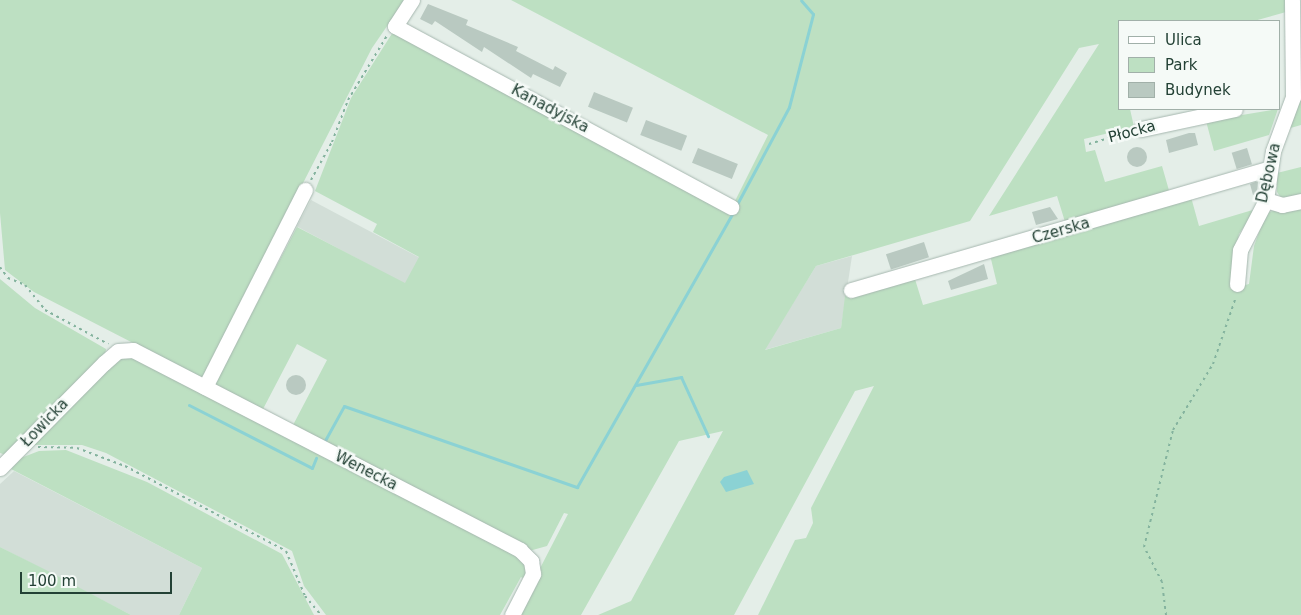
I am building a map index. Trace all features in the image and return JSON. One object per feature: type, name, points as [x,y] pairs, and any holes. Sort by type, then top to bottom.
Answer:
[{"type":"street","points":[[396,26],[412,0]]},
{"type":"street","name":"Dębowa","points":[[1237,284],[1248,229],[1266,200],[1270,168],[1287,99],[1292,0]]},
{"type":"street","name":"Kanadyjska","points":[[396,26],[731,207]]},
{"type":"street","name":"Płocka","points":[[1141,129],[1230,110]]},
{"type":"street","name":"Czerska","points":[[851,290],[1270,168]]},
{"type":"street","points":[[205,387],[305,190]]},
{"type":"street","points":[[1266,200],[1282,205],[1301,201]]},
{"type":"street","name":"Wenecka","points":[[118,351],[133,350],[527,556],[533,574],[512,615]]},
{"type":"street","name":"Łowicka","points":[[0,468],[89,377],[118,351]]},
{"type":"path","points":[[305,190],[376,47],[396,26]]},
{"type":"path","name":"Płocka","points":[[1089,144],[1141,129]]},
{"type":"path","points":[[0,267],[8,278],[25,285],[45,310],[118,351]]},
{"type":"path","points":[[1166,615],[1162,582],[1144,547],[1174,430],[1213,364],[1235,307],[1237,284]]},
{"type":"path","points":[[18,450],[77,448],[124,466],[286,551],[305,596],[321,615]]},
{"type":"shaded area","points":[[311,200],[420,258],[406,284],[297,226]]},
{"type":"shaded area","points":[[852,256],[841,328],[764,350],[816,266]]},
{"type":"shaded area","points":[[14,471],[202,568],[179,615],[131,615],[0,547],[0,484]]},
{"type":"green space","points":[[0,0],[405,0],[372,48],[203,379],[34,292],[5,270],[0,213]]},
{"type":"green space","points":[[511,0],[1286,0],[1286,12],[1258,20],[1118,20],[1118,110],[1130,110],[1134,127],[1084,139],[1086,152],[1095,150],[1105,182],[1162,166],[1170,194],[1066,225],[1057,196],[989,216],[1099,44],[1079,48],[970,221],[816,266],[765,350],[841,328],[845,296],[914,276],[923,305],[997,284],[990,255],[1191,197],[1199,226],[1256,209],[1239,234],[1230,289],[1249,284],[1254,246],[1266,213],[1301,203],[1301,615],[758,615],[795,540],[806,538],[813,523],[811,508],[874,386],[855,391],[734,615],[598,615],[631,601],[723,431],[679,441],[581,615],[516,615],[568,514],[564,513],[547,546],[529,551],[292,427],[327,360],[297,344],[262,411],[214,385],[297,227],[405,283],[419,257],[373,232],[377,224],[315,191],[351,98],[393,32],[730,211],[768,135]]},
{"type":"green space","points":[[1301,91],[1301,125],[1287,129],[1298,92]]},
{"type":"green space","points":[[1278,110],[1269,135],[1214,151],[1206,121]]},
{"type":"green space","points":[[1301,167],[1301,196],[1283,201],[1277,192],[1277,173]]},
{"type":"green space","points":[[0,279],[35,308],[106,349],[105,356],[6,455],[0,453]]},
{"type":"green space","points":[[125,353],[522,555],[528,581],[521,577],[500,615],[326,615],[304,586],[292,551],[106,453],[82,445],[29,445]]},
{"type":"green space","points":[[66,450],[147,482],[282,554],[314,615],[179,615],[202,568],[11,469],[13,461],[39,451]]},
{"type":"green space","points":[[0,547],[46,570],[131,615],[0,615]]},
{"type":"water","points":[[747,470],[754,484],[726,492],[720,482],[724,477]]},
{"type":"building","points":[[428,4],[468,20],[466,25],[518,47],[516,51],[553,70],[555,66],[567,73],[560,87],[533,74],[531,78],[484,47],[482,52],[435,21],[432,25],[420,19]]},
{"type":"building","points":[[594,92],[633,108],[627,123],[588,107]]},
{"type":"building","points":[[646,120],[687,136],[681,151],[640,135]]},
{"type":"building","points":[[1195,133],[1198,145],[1169,153],[1166,140]]},
{"type":"building","points":[[1137,147],[1144,150],[1147,157],[1144,164],[1137,167],[1130,164],[1127,157],[1130,150]]},
{"type":"building","points":[[698,148],[738,164],[732,179],[692,163]]},
{"type":"building","points":[[1247,148],[1252,164],[1237,169],[1232,153]]},
{"type":"building","points":[[1258,181],[1257,194],[1253,195],[1250,184]]},
{"type":"building","points":[[1050,207],[1058,219],[1036,225],[1032,212]]},
{"type":"building","points":[[924,242],[929,257],[891,270],[886,254]]},
{"type":"building","points":[[984,264],[988,279],[951,290],[948,281]]},
{"type":"building","points":[[296,375],[303,378],[306,385],[303,392],[296,395],[289,392],[286,385],[289,378]]},
{"type":"waterway","points":[[736,206],[789,107],[813,14],[801,0]]},
{"type":"waterway","points":[[323,444],[344,406],[577,487],[733,212]]},
{"type":"waterway","points":[[636,385],[681,377],[708,436]]},
{"type":"waterway","points":[[189,405],[312,468],[316,458]]}]
